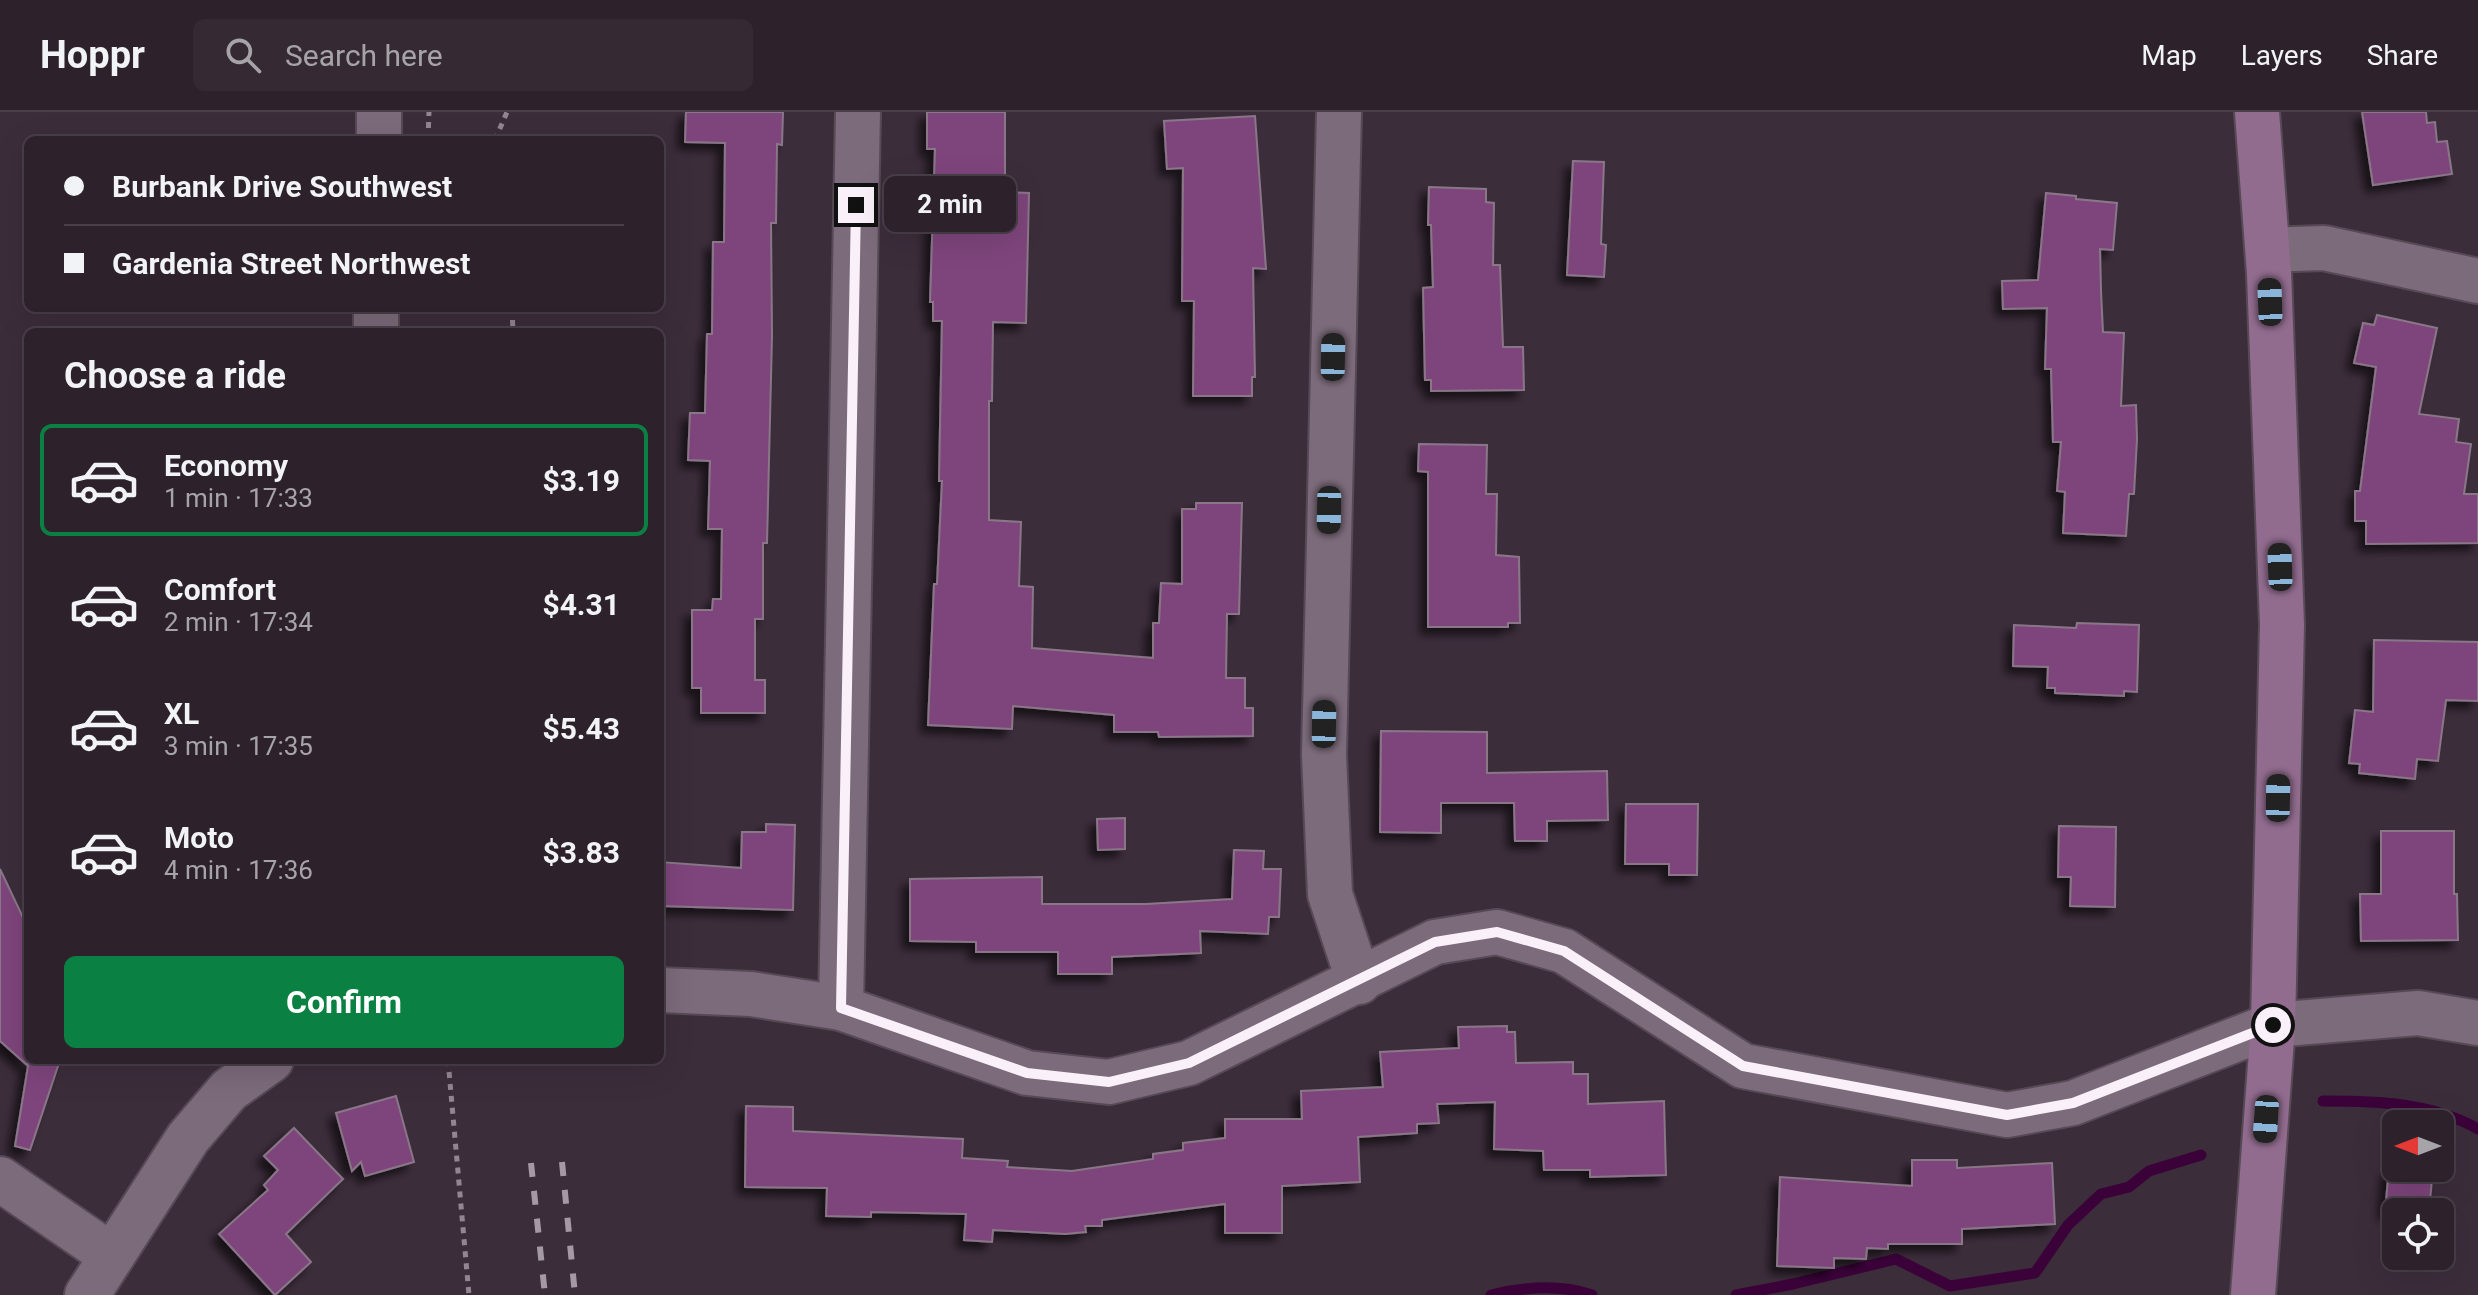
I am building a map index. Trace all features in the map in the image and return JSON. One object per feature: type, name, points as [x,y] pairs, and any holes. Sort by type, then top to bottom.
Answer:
[{"type":"main road","points":[[2253,1295],[2273,1025],[2282,625],[2268,250],[2257,112]]},
{"type":"street","points":[[379,112],[379,136]]},
{"type":"street","points":[[841,1008],[858,112]]},
{"type":"street","points":[[1339,112],[1324,755],[1330,894],[1359,982]]},
{"type":"street","points":[[2268,250],[2324,248],[2478,281]]},
{"type":"street","points":[[664,990],[751,994],[841,1008],[1027,1073],[1109,1082],[1189,1063],[1435,942],[1497,932],[1564,951],[1743,1066],[2007,1115],[2073,1103],[2273,1025],[2418,1013],[2478,1023]]},
{"type":"street","points":[[87,1295],[188,1138],[229,1090],[265,1064]]},
{"type":"street","points":[[0,1179],[112,1256]]},
{"type":"path","points":[[428,136],[429,112]]},
{"type":"path","points":[[497,136],[507,112]]},
{"type":"path","points":[[448,1064],[469,1295]]},
{"type":"building","points":[[686,112],[783,112],[782,145],[777,144],[776,223],[771,223],[772,336],[767,543],[763,543],[763,619],[755,619],[755,680],[765,680],[765,713],[701,713],[701,688],[692,688],[692,610],[712,610],[713,599],[721,599],[722,529],[708,529],[710,461],[688,460],[690,413],[705,413],[707,334],[712,334],[713,242],[724,242],[725,143],[685,142]]},
{"type":"building","points":[[927,112],[1005,112],[1005,192],[1029,193],[1026,323],[993,322],[992,401],[989,401],[989,520],[1021,522],[1019,586],[1033,587],[1032,648],[1153,658],[1153,623],[1159,623],[1161,583],[1182,584],[1182,509],[1196,509],[1196,503],[1242,503],[1239,614],[1227,614],[1226,678],[1245,678],[1245,708],[1253,708],[1253,736],[1159,737],[1158,732],[1114,732],[1114,715],[1013,706],[1012,729],[928,725],[942,481],[939,481],[942,321],[933,321],[933,302],[930,302],[935,149],[927,149]]},
{"type":"building","points":[[2362,112],[2426,112],[2427,123],[2435,122],[2437,142],[2447,141],[2452,174],[2373,185]]},
{"type":"building","points":[[1255,116],[1266,269],[1253,268],[1255,377],[1252,377],[1252,396],[1193,396],[1194,301],[1182,301],[1183,168],[1167,169],[1164,121]]},
{"type":"building","points":[[1573,161],[1604,162],[1601,244],[1606,245],[1604,277],[1567,275]]},
{"type":"building","points":[[1429,187],[1486,189],[1486,202],[1494,203],[1493,265],[1500,265],[1503,347],[1523,347],[1524,390],[1431,391],[1431,380],[1425,380],[1423,288],[1433,287],[1431,225],[1428,225]]},
{"type":"building","points":[[2046,193],[2117,203],[2113,250],[2100,249],[2101,291],[2103,332],[2124,333],[2121,406],[2136,405],[2134,494],[2129,494],[2126,536],[2063,533],[2065,492],[2057,491],[2061,442],[2053,442],[2051,369],[2045,369],[2047,308],[2003,309],[2002,281],[2038,280]]},
{"type":"building","points":[[2377,315],[2437,328],[2419,414],[2459,419],[2456,442],[2471,444],[2464,494],[2478,494],[2478,543],[2366,544],[2366,521],[2355,521],[2355,491],[2360,491],[2376,367],[2354,363],[2363,323],[2374,325]]},
{"type":"building","points":[[1419,444],[1487,445],[1486,494],[1497,494],[1496,555],[1519,557],[1520,623],[1508,623],[1508,627],[1428,627],[1428,472],[1418,471]]},
{"type":"building","points":[[2077,623],[2139,625],[2137,692],[2124,691],[2124,696],[2055,693],[2055,688],[2047,688],[2048,667],[2013,666],[2014,625],[2076,628]]},
{"type":"building","points":[[2374,640],[2478,642],[2478,701],[2446,700],[2438,761],[2417,759],[2415,779],[2359,773],[2360,764],[2349,763],[2355,710],[2373,712]]},
{"type":"building","points":[[1381,731],[1487,732],[1487,773],[1607,771],[1608,820],[1547,821],[1547,841],[1515,841],[1514,803],[1441,803],[1441,833],[1380,832]]},
{"type":"building","points":[[1626,804],[1698,804],[1697,875],[1669,875],[1669,864],[1625,864]]},
{"type":"building","points":[[1125,818],[1125,849],[1098,850],[1097,819]]},
{"type":"building","points":[[766,824],[795,825],[793,910],[664,906],[664,862],[741,868],[742,832],[766,832]]},
{"type":"building","points":[[2059,826],[2116,827],[2115,907],[2070,906],[2071,877],[2058,877]]},
{"type":"building","points":[[2381,831],[2454,831],[2458,940],[2361,941],[2360,894],[2381,894]]},
{"type":"building","points":[[1234,850],[1264,851],[1263,869],[1281,869],[1279,917],[1269,917],[1268,934],[1200,931],[1201,953],[1112,957],[1112,974],[1058,974],[1058,952],[976,952],[976,942],[910,941],[910,879],[1042,877],[1042,904],[1146,904],[1232,899]]},
{"type":"building","points":[[0,869],[24,920],[24,1062],[0,1041]]},
{"type":"building","points":[[1507,1026],[1507,1032],[1515,1032],[1516,1063],[1573,1062],[1573,1074],[1588,1074],[1588,1104],[1664,1101],[1666,1175],[1590,1177],[1590,1170],[1544,1170],[1543,1151],[1494,1149],[1495,1102],[1437,1104],[1439,1123],[1417,1124],[1417,1133],[1358,1137],[1360,1182],[1282,1186],[1282,1233],[1225,1233],[1225,1204],[1102,1220],[1102,1226],[1085,1226],[1086,1232],[1065,1234],[993,1230],[992,1242],[964,1240],[966,1214],[871,1212],[871,1217],[826,1216],[827,1188],[745,1187],[746,1106],[793,1107],[793,1131],[963,1139],[962,1158],[1008,1161],[1007,1167],[1072,1171],[1153,1159],[1153,1154],[1183,1150],[1183,1143],[1225,1138],[1225,1119],[1302,1119],[1301,1091],[1383,1087],[1380,1052],[1459,1048],[1458,1027]]},
{"type":"building","points":[[26,1064],[59,1064],[30,1150],[15,1146],[28,1066]]},
{"type":"building","points":[[396,1096],[414,1162],[365,1176],[361,1162],[352,1171],[336,1113]]},
{"type":"building","points":[[294,1128],[343,1179],[286,1234],[311,1262],[275,1295],[219,1234],[268,1190],[264,1185],[278,1170],[264,1156]]},
{"type":"building","points":[[1912,1160],[1957,1160],[1957,1168],[2052,1163],[2055,1224],[1962,1229],[1962,1244],[1888,1244],[1888,1249],[1867,1248],[1866,1259],[1834,1258],[1834,1268],[1777,1266],[1780,1177],[1912,1186]]},
{"type":"building","points":[[2388,1182],[2432,1182],[2430,1198],[2386,1198]]},
{"type":"waterway","points":[[2323,1101],[2422,1108],[2478,1129]]},
{"type":"waterway","points":[[1736,1295],[1896,1259],[1950,1286],[2035,1273],[2068,1225],[2101,1194],[2129,1187],[2149,1171],[2201,1155]]},
{"type":"waterway","points":[[1491,1295],[1542,1288],[1567,1289],[1592,1295]]},
{"type":"railway","points":[[562,1162],[575,1295]]},
{"type":"railway","points":[[531,1163],[545,1295]]},
{"type":"route","points":[[856,205],[841,1008],[1027,1073],[1109,1082],[1189,1063],[1435,942],[1497,932],[1564,951],[1743,1066],[2007,1115],[2073,1103],[2273,1025]]}]
